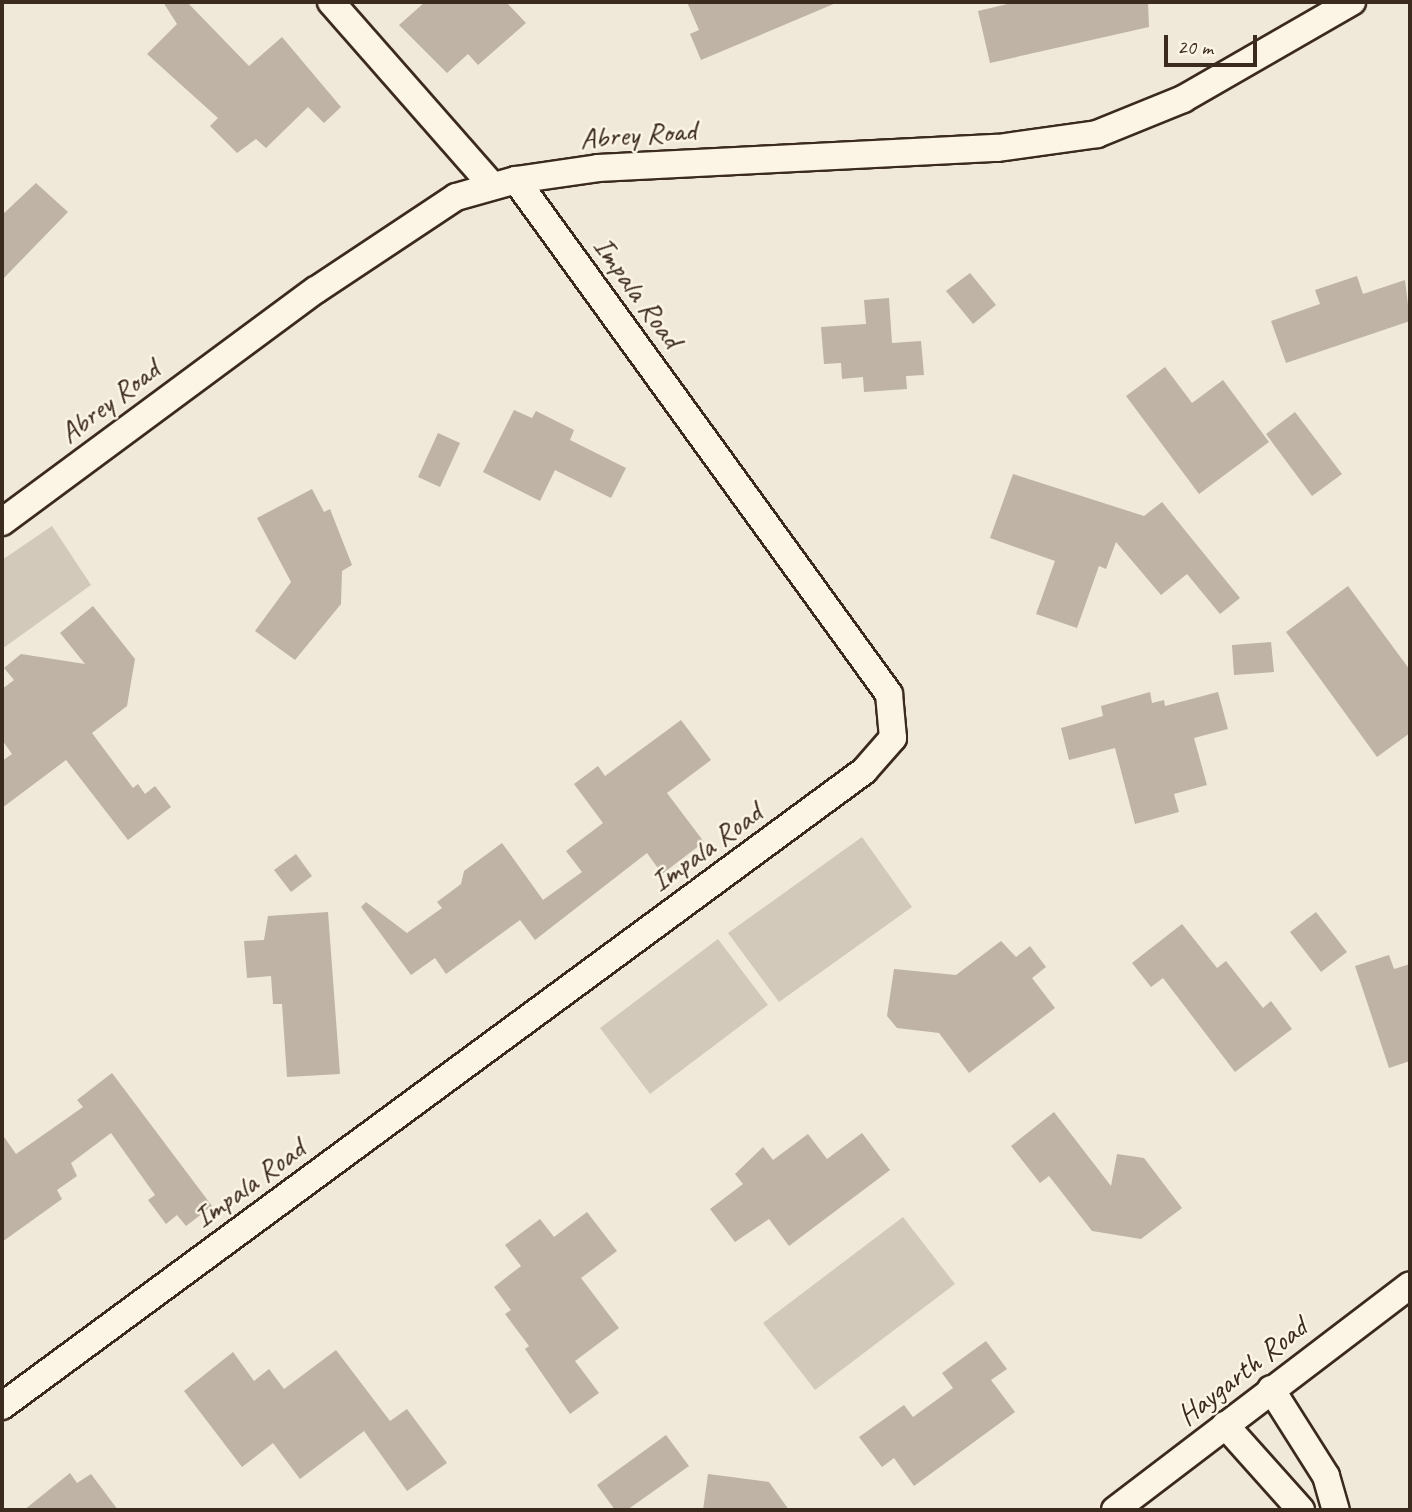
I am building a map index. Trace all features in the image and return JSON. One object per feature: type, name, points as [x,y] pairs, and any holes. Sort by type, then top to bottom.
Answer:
[{"type":"street","name":"Impala Road","points":[[2,1406],[864,771],[893,738],[889,694],[504,182],[331,2]]},
{"type":"street","name":"Abrey Road","points":[[2,522],[433,208],[504,182],[598,168],[998,148],[1097,134],[1183,99],[1352,2]]},
{"type":"street","name":"Haygarth Road","points":[[1115,1510],[1410,1285]]},
{"type":"street","points":[[1271,1389],[1326,1476],[1336,1510]]},
{"type":"street","points":[[1225,1425],[1301,1510]]},
{"type":"shaded area","points":[[52,526],[91,585],[2,649],[2,560]]},
{"type":"shaded area","points":[[862,837],[912,907],[779,1002],[728,933]]},
{"type":"shaded area","points":[[718,939],[768,1005],[650,1094],[600,1028]]},
{"type":"shaded area","points":[[903,1217],[955,1284],[815,1390],[763,1323]]},
{"type":"building","points":[[163,2],[187,2],[249,66],[282,37],[341,107],[324,123],[308,107],[266,148],[256,139],[237,153],[210,126],[218,118],[147,54],[177,24]]},
{"type":"building","points":[[425,2],[506,2],[526,23],[478,65],[468,54],[447,73],[399,25]]},
{"type":"building","points":[[687,2],[836,3],[701,60],[690,34],[699,30]]},
{"type":"building","points":[[1016,2],[1148,2],[1149,27],[990,63],[978,11]]},
{"type":"building","points":[[36,183],[68,212],[2,280],[2,215]]},
{"type":"building","points":[[970,273],[996,305],[973,324],[946,291]]},
{"type":"building","points":[[1357,276],[1363,294],[1405,280],[1410,321],[1286,363],[1271,321],[1320,304],[1315,290]]},
{"type":"building","points":[[889,298],[892,343],[921,341],[924,375],[906,376],[907,389],[864,392],[863,377],[842,379],[841,363],[824,364],[821,327],[866,324],[864,300]]},
{"type":"building","points":[[1165,367],[1192,403],[1223,380],[1269,442],[1199,494],[1126,396]]},
{"type":"building","points":[[514,410],[532,418],[536,411],[574,430],[570,440],[626,468],[611,498],[555,470],[540,501],[483,472]]},
{"type":"building","points":[[1295,412],[1342,474],[1312,496],[1266,434]]},
{"type":"building","points":[[438,433],[460,443],[440,487],[418,477]]},
{"type":"building","points":[[1013,474],[1144,516],[1162,502],[1240,598],[1220,614],[1187,574],[1161,595],[1116,542],[1106,569],[1099,566],[1077,628],[1036,614],[1055,561],[990,538]]},
{"type":"building","points":[[312,489],[324,512],[330,509],[352,565],[342,571],[341,604],[295,660],[255,631],[291,582],[257,518]]},
{"type":"building","points":[[1348,586],[1410,670],[1410,733],[1377,757],[1286,632]]},
{"type":"building","points":[[93,606],[135,659],[127,706],[92,733],[133,788],[138,784],[145,794],[155,786],[171,807],[128,840],[66,760],[2,808],[2,761],[12,754],[2,740],[2,689],[14,680],[4,668],[21,654],[85,664],[60,633]]},
{"type":"building","points":[[1271,642],[1274,672],[1234,675],[1232,645]]},
{"type":"building","points":[[1150,692],[1152,703],[1164,700],[1165,706],[1218,692],[1228,729],[1194,738],[1207,785],[1174,794],[1179,812],[1135,824],[1115,748],[1069,760],[1061,728],[1103,716],[1101,706]]},
{"type":"building","points":[[681,720],[711,760],[667,793],[704,842],[662,874],[647,853],[535,940],[520,920],[446,974],[435,958],[411,975],[361,907],[366,902],[407,933],[442,908],[437,902],[461,884],[464,871],[502,843],[543,900],[582,872],[566,851],[603,823],[574,784],[598,766],[605,776]]},
{"type":"building","points":[[296,854],[312,876],[291,892],[274,870]]},
{"type":"building","points":[[328,912],[340,1074],[287,1077],[282,1004],[273,1004],[271,976],[247,978],[244,941],[264,940],[268,916]]},
{"type":"building","points":[[1316,912],[1347,952],[1321,972],[1290,932]]},
{"type":"building","points":[[1182,924],[1217,968],[1226,961],[1263,1008],[1271,1001],[1292,1029],[1235,1072],[1163,978],[1151,987],[1132,963]]},
{"type":"building","points":[[1001,941],[1016,957],[1030,946],[1046,967],[1032,978],[1055,1008],[969,1073],[939,1033],[897,1028],[887,1016],[894,969],[956,975]]},
{"type":"building","points":[[1389,955],[1394,969],[1410,964],[1410,1061],[1389,1068],[1355,966]]},
{"type":"building","points":[[112,1073],[212,1206],[186,1226],[177,1215],[166,1224],[148,1200],[155,1195],[111,1133],[71,1163],[77,1176],[57,1190],[62,1199],[2,1242],[2,1134],[16,1154],[83,1107],[77,1100]]},
{"type":"building","points":[[1054,1112],[1111,1186],[1117,1154],[1144,1158],[1182,1208],[1141,1239],[1092,1231],[1049,1176],[1040,1183],[1011,1146]]},
{"type":"building","points":[[862,1133],[890,1170],[789,1246],[769,1219],[735,1242],[710,1209],[743,1184],[735,1174],[763,1147],[773,1160],[808,1134],[827,1159]]},
{"type":"building","points":[[587,1212],[617,1251],[581,1278],[619,1328],[575,1361],[599,1393],[570,1414],[525,1349],[529,1346],[505,1314],[511,1310],[494,1287],[521,1266],[505,1245],[540,1219],[554,1237]]},
{"type":"building","points":[[986,1341],[1007,1369],[991,1380],[1015,1412],[914,1486],[894,1458],[882,1467],[859,1437],[904,1405],[913,1417],[953,1388],[942,1373]]},
{"type":"building","points":[[336,1350],[390,1421],[407,1409],[447,1463],[407,1491],[364,1431],[300,1479],[273,1443],[242,1467],[184,1391],[233,1352],[254,1381],[269,1369],[284,1389]]},
{"type":"building","points":[[666,1435],[689,1466],[627,1510],[615,1510],[597,1485]]},
{"type":"building","points":[[70,1473],[77,1483],[91,1474],[118,1510],[24,1510]]},
{"type":"building","points":[[708,1474],[769,1482],[789,1510],[703,1510]]}]
